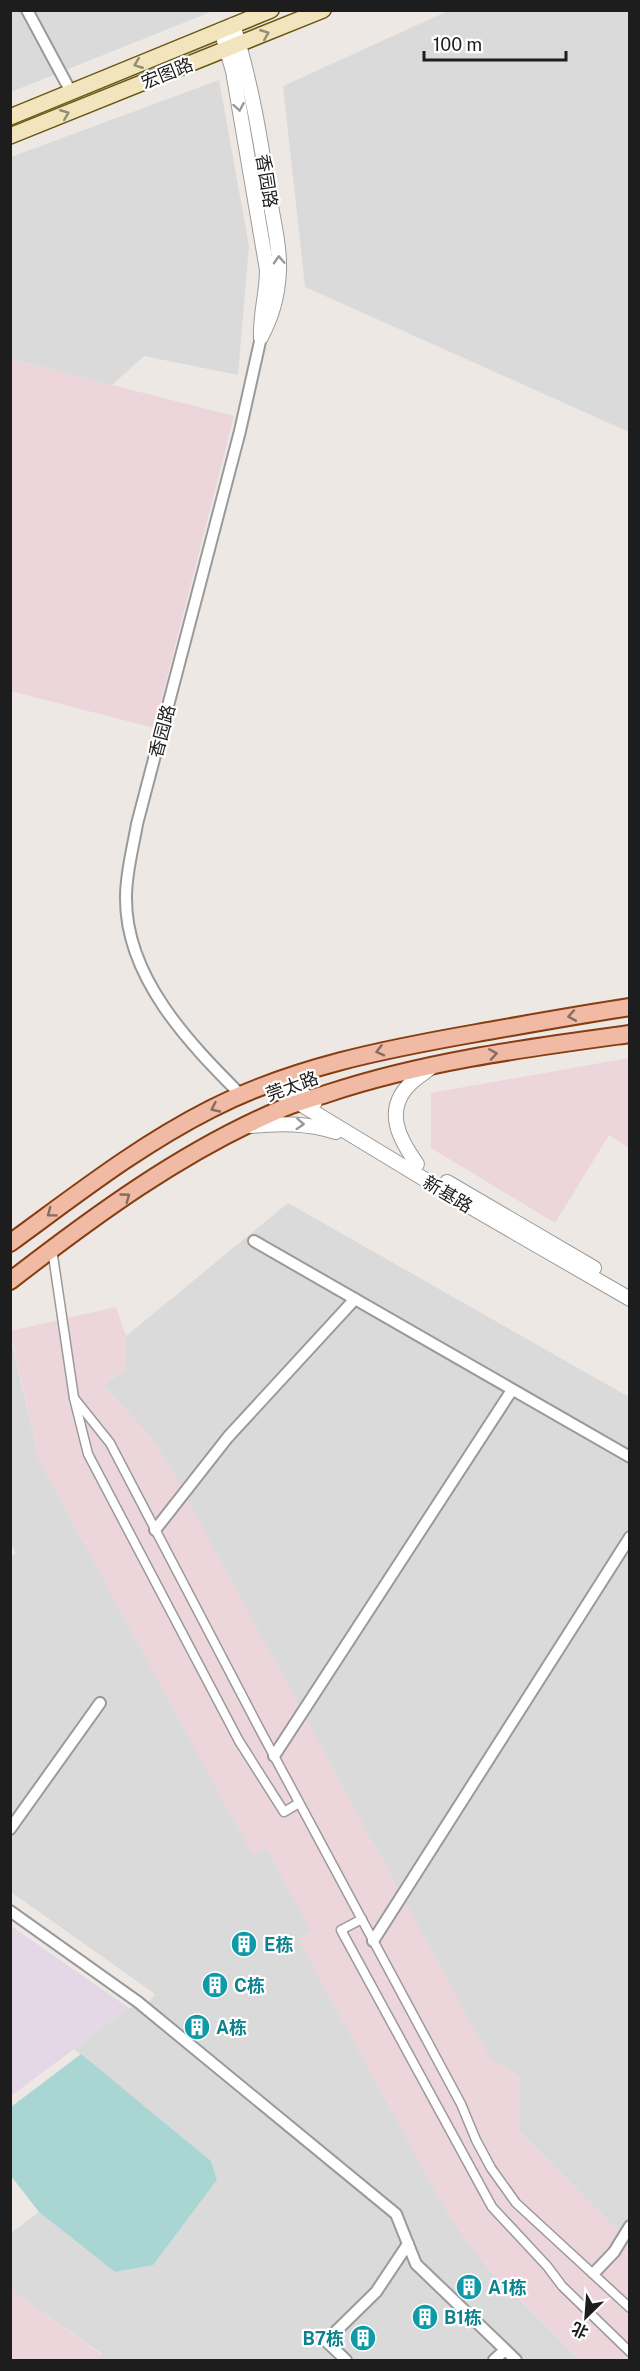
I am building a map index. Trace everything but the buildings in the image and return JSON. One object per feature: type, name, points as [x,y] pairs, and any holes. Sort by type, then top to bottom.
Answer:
[{"type":"main road","name":"宏图路","points":[[10,117],[271,10]]},
{"type":"main road","name":"宏图路","points":[[10,136],[323,10]]},
{"type":"main road","name":"莞太路","points":[[12,1237],[140,1149],[213,1108],[275,1083],[337,1062],[386,1049],[630,1007]]},
{"type":"main road","name":"莞太路","points":[[10,1281],[152,1178],[197,1151],[279,1109],[389,1074],[435,1064],[630,1034]]},
{"type":"street","points":[[27,10],[71,92]]},
{"type":"street","name":"香园路","points":[[227,27],[233,46],[236,90],[267,270],[267,286],[260,319],[261,336],[240,431],[137,824],[127,875],[126,899],[131,936],[139,962],[155,993],[214,1068],[242,1096]]},
{"type":"street","points":[[417,1164],[400,1136],[395,1111],[399,1097],[409,1084],[435,1064]]},
{"type":"street","name":"新基路","points":[[275,1083],[630,1289]]},
{"type":"street","name":"新基路","points":[[304,1101],[355,1137],[630,1299]]},
{"type":"street","points":[[244,1127],[272,1124],[314,1125],[355,1137]]},
{"type":"street","points":[[254,1241],[630,1456]]},
{"type":"street","points":[[52,1249],[74,1398],[88,1454],[239,1741],[284,1812],[299,1803]]},
{"type":"street","points":[[155,1530],[228,1437],[355,1299]]},
{"type":"street","points":[[274,1756],[512,1390]]},
{"type":"street","points":[[74,1398],[110,1443],[274,1756],[461,2104],[491,2168],[516,2203],[630,2308]]},
{"type":"street","points":[[373,1941],[630,1537]]},
{"type":"street","points":[[10,1829],[100,1702]]},
{"type":"street","points":[[10,1911],[138,2002],[396,2214],[416,2264],[516,2361]]},
{"type":"street","points":[[362,1919],[341,1930],[492,2207],[547,2266],[562,2286],[630,2352]]},
{"type":"street","points":[[594,2273],[614,2252],[630,2226]]},
{"type":"street","points":[[346,2361],[326,2341],[376,2292],[408,2244]]},
{"type":"street","points":[[494,2361],[505,2350]]},
{"type":"shaded area","points":[[450,10],[629,11],[629,432],[305,287],[283,86]]},
{"type":"shaded area","points":[[11,11],[213,11],[11,92]]},
{"type":"shaded area","points":[[219,80],[249,246],[238,375],[144,356],[112,385],[11,359],[11,157]]},
{"type":"shaded area","points":[[10,359],[234,416],[154,728],[11,691]]},
{"type":"shaded area","points":[[629,1058],[629,1148],[609,1135],[555,1223],[431,1148],[431,1093]]},
{"type":"shaded area","points":[[288,1203],[629,1397],[629,2242],[520,2132],[520,2077],[489,2057],[157,1444],[103,1385],[125,1371],[126,1336]]},
{"type":"shaded area","points":[[116,1307],[126,1336],[125,1371],[103,1385],[157,1444],[489,2057],[520,2077],[520,2132],[629,2242],[629,2360],[580,2360],[487,2267],[463,2236],[442,2203],[299,1940],[312,1932],[267,1848],[253,1855],[40,1462],[10,1331]]},
{"type":"shaded area","points":[[10,1335],[40,1462],[253,1855],[267,1848],[312,1932],[299,1940],[442,2203],[463,2236],[487,2267],[580,2360],[94,2360],[102,2354],[14,2292],[11,2287],[11,2233],[39,2212],[115,2272],[152,2265],[217,2180],[211,2161],[74,2049],[129,2008],[147,2005],[155,1994],[11,1892],[10,1558],[16,1553],[10,1542]]},
{"type":"shaded area","points":[[11,1926],[129,2008],[10,2096]]},
{"type":"shaded area","points":[[11,2287],[14,2292],[102,2355],[94,2360],[11,2360]]},
{"type":"water","points":[[81,2054],[211,2161],[217,2180],[153,2265],[115,2272],[39,2212],[11,2176],[11,2107]]},
{"type":"place","name":"E栋","points":[[244,1944]]},
{"type":"place","name":"C栋","points":[[215,1985]]},
{"type":"place","name":"A栋","points":[[197,2027]]},
{"type":"place","name":"A1栋","points":[[469,2287]]},
{"type":"place","name":"B1栋","points":[[425,2317]]},
{"type":"place","name":"B7栋","points":[[363,2338]]}]
